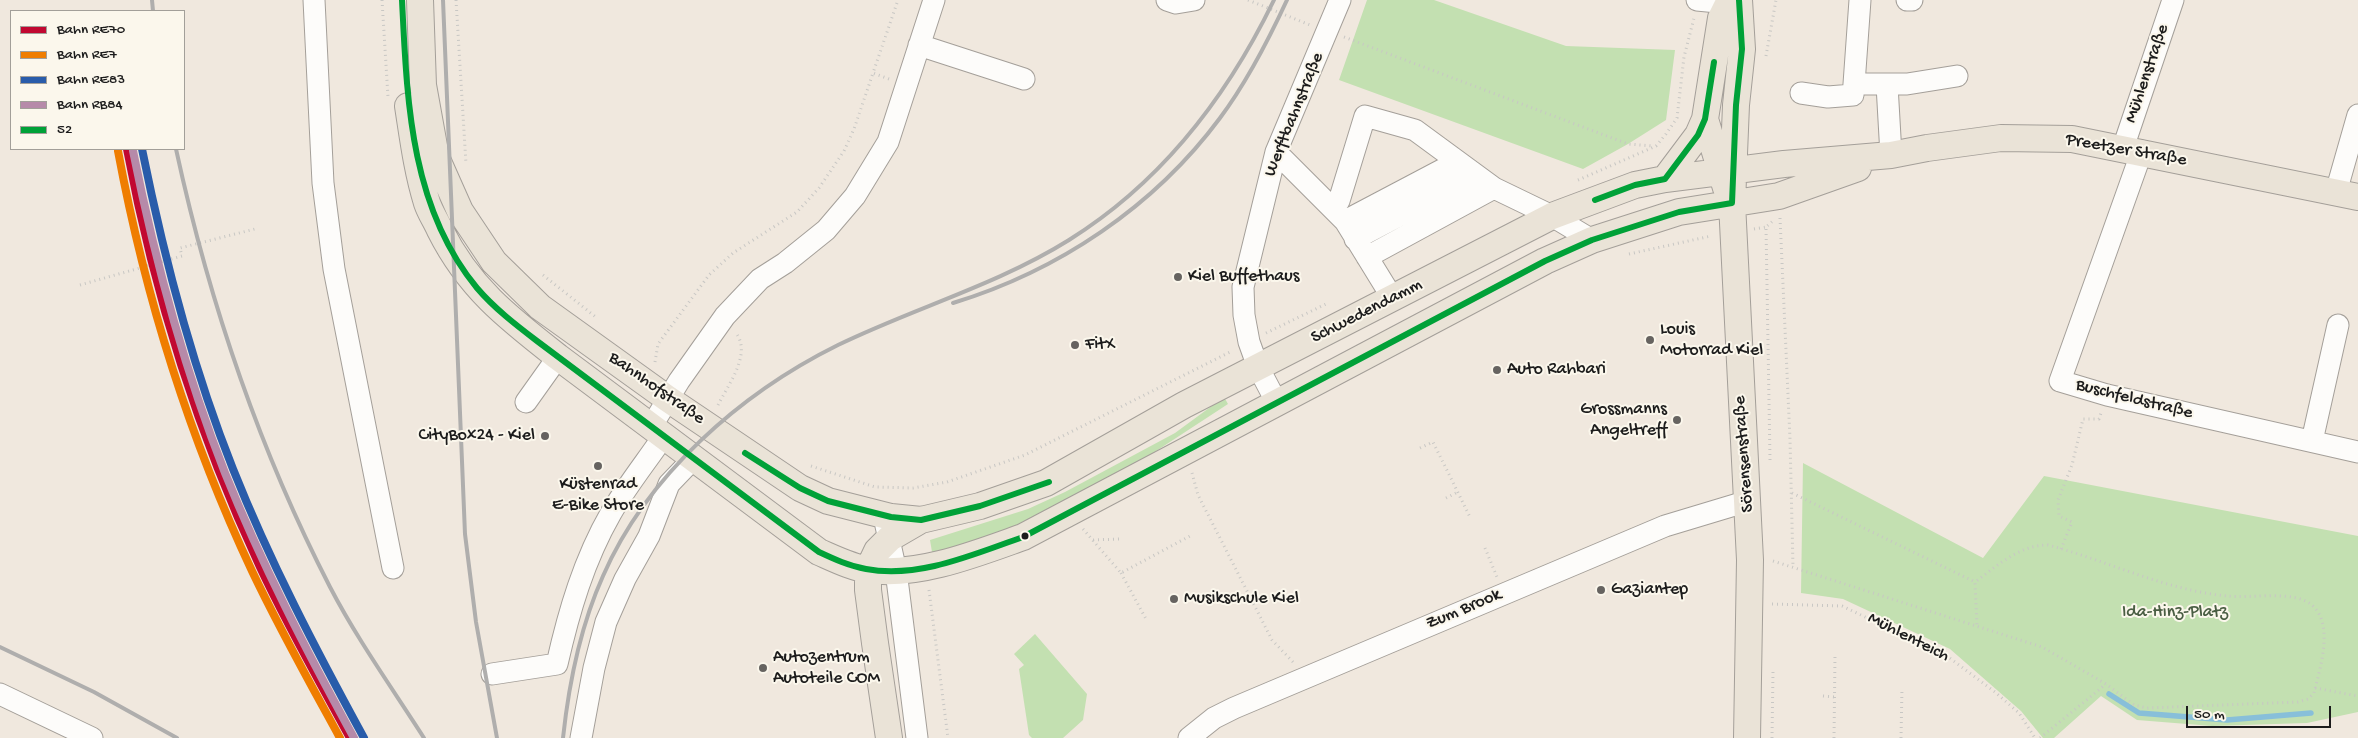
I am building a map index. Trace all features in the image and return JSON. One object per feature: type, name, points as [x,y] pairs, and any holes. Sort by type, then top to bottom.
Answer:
[{"type":"main road","name":"Bahnhofstraße","points":[[402,0],[406,93],[417,164],[428,204],[452,254],[477,288],[516,324],[558,357],[820,552],[868,570]]},
{"type":"main road","name":"Bahnhofstraße","points":[[420,0],[423,85],[428,121],[442,174],[468,226],[494,262],[540,306],[648,366],[674,390],[800,488],[828,501],[877,515]]},
{"type":"main road","points":[[1665,179],[1698,135],[1705,119],[1721,18],[1732,1]]},
{"type":"main road","name":"Sörensenstraße","points":[[1732,1],[1742,49],[1727,171],[1734,232],[1748,501],[1766,560],[1766,601],[1747,738]]},
{"type":"main road","points":[[1705,119],[1727,171]]},
{"type":"main road","name":"Preetzer Straße","points":[[1727,171],[1891,155],[2001,138],[2072,139],[2132,149],[2347,195]]},
{"type":"main road","name":"Preetzer Straße","points":[[1732,203],[1779,196],[1891,155]]},
{"type":"main road","name":"Schwedendamm","points":[[877,515],[921,520],[980,506],[1046,483],[1184,405],[1552,216],[1635,185],[1727,171]]},
{"type":"main road","points":[[868,570],[896,571],[927,566],[970,555],[1023,537],[1545,261],[1592,240],[1679,212],[1732,203]]},
{"type":"main road","points":[[889,738],[872,617],[868,570],[878,551],[890,538],[921,520]]},
{"type":"street","points":[[314,0],[323,183],[334,269],[393,568]]},
{"type":"street","points":[[492,674],[557,664],[567,620],[582,574],[611,513],[657,432],[674,390],[725,316],[760,278],[785,263],[826,230],[854,196],[888,142],[934,0]]},
{"type":"street","points":[[1167,0],[1176,3],[1194,0]]},
{"type":"street","name":"Werftbahnstraße","points":[[1277,403],[1258,367],[1249,342],[1244,315],[1243,287],[1276,152],[1340,0]]},
{"type":"street","points":[[1698,0],[1732,1]]},
{"type":"street","points":[[1801,93],[1828,97],[1853,96],[1860,0]]},
{"type":"street","points":[[1907,0],[1912,0]]},
{"type":"street","name":"Mühlenstraße","points":[[2132,149],[2173,0]]},
{"type":"street","points":[[919,45],[1024,79]]},
{"type":"street","points":[[1854,84],[1907,84],[1957,76]]},
{"type":"street","points":[[1887,85],[1891,155]]},
{"type":"street","points":[[2347,195],[2358,115]]},
{"type":"street","points":[[1344,222],[1339,200],[1364,116],[1415,130],[1494,188],[1552,216],[1592,240]]},
{"type":"street","name":"Buschfeldstraße","points":[[2132,149],[2060,381],[2106,394],[2358,452]]},
{"type":"street","points":[[1276,152],[1344,222],[1393,299]]},
{"type":"street","points":[[1344,222],[1457,162]]},
{"type":"street","points":[[1344,222],[1476,175]]},
{"type":"street","points":[[1367,257],[1494,188]]},
{"type":"street","points":[[2312,441],[2338,325]]},
{"type":"street","points":[[526,402],[558,357]]},
{"type":"street","points":[[581,738],[594,668],[606,622],[625,579],[649,536],[669,484],[693,459]]},
{"type":"street","name":"Zum Brook","points":[[1189,738],[1227,711],[1307,676],[1665,526],[1748,501]]},
{"type":"street","points":[[877,515],[886,525],[896,571],[917,738]]},
{"type":"street","points":[[0,694],[92,738]]},
{"type":"path","points":[[456,0],[466,168]]},
{"type":"path","points":[[674,390],[648,366],[658,344],[709,275],[733,253],[797,212],[819,188],[844,151],[854,129],[898,0]]},
{"type":"path","points":[[1248,0],[1328,32],[1628,144],[1656,146]]},
{"type":"path","points":[[1571,184],[1656,146],[1666,134],[1677,118],[1684,57],[1698,0]]},
{"type":"path","points":[[873,73],[906,85]]},
{"type":"path","points":[[1622,255],[1700,237],[1766,227],[1780,215],[1792,494],[1792,567]]},
{"type":"path","points":[[1766,227],[1770,467]]},
{"type":"path","points":[[80,285],[182,256],[180,248],[255,229]]},
{"type":"path","points":[[540,273],[601,321]]},
{"type":"path","points":[[810,466],[834,476],[875,487],[914,488],[947,482],[1025,455],[1327,304]]},
{"type":"path","points":[[718,405],[741,358],[740,338],[725,316]]},
{"type":"path","points":[[2061,549],[2072,522],[2059,516],[2058,500],[2072,466],[2083,419],[2099,419],[2106,394]]},
{"type":"path","points":[[710,400],[724,410]]},
{"type":"path","points":[[1420,448],[1433,442],[1470,517]]},
{"type":"path","points":[[1190,467],[1198,495],[1272,640],[1307,676]]},
{"type":"path","points":[[914,488],[921,520]]},
{"type":"path","points":[[1446,498],[1458,492]]},
{"type":"path","points":[[1792,494],[1975,582]]},
{"type":"path","points":[[1082,529],[1121,573],[1146,618]]},
{"type":"path","points":[[1121,573],[1190,536]]},
{"type":"path","points":[[1092,540],[1119,539]]},
{"type":"path","points":[[1766,560],[2042,647],[2106,684],[2134,705],[2162,709],[2298,702],[2308,700],[2315,688],[2324,627],[2320,616],[2312,605],[2300,598],[2243,598],[2196,593],[2061,549],[2035,545],[2014,554],[1975,582]]},
{"type":"path","points":[[1485,548],[1504,593]]},
{"type":"path","points":[[927,566],[948,738]]},
{"type":"path","points":[[1975,582],[1977,626]]},
{"type":"path","name":"Mühlenteich","points":[[1766,601],[1842,606],[1946,656],[1995,692],[2018,713],[2035,738]]},
{"type":"path","points":[[1834,738],[1835,655]]},
{"type":"path","points":[[2040,738],[2106,684]]},
{"type":"path","points":[[1901,738],[1902,688]]},
{"type":"path","points":[[2315,688],[2358,696]]},
{"type":"path","points":[[1823,696],[1835,696]]},
{"type":"green space","points":[[1367,0],[1434,0],[1566,46],[1675,50],[1666,120],[1583,169],[1339,80]]},
{"type":"green space","points":[[1224,397],[1228,404],[1147,457],[1006,532],[982,542],[932,552],[930,540],[1028,509],[1065,492],[1175,433]]},
{"type":"green space","name":"Ida-Hinz-Platz","points":[[1803,463],[1983,558],[2044,476],[2358,536],[2358,712],[2307,723],[2212,726],[2137,720],[2101,696],[2054,738],[2043,738],[2021,711],[1950,649],[1843,599],[1801,593]]},
{"type":"green space","points":[[1035,634],[1087,694],[1083,720],[1063,738],[1032,738],[1029,735],[1019,669],[1024,665],[1014,654]]},
{"type":"waterway","points":[[2109,694],[2139,713],[2227,720],[2311,713]]},
{"type":"railway","points":[[152,0],[153,10]]},
{"type":"railway","points":[[443,0],[465,534],[476,622],[497,738]]},
{"type":"railway","points":[[563,738],[577,655],[595,595],[622,539],[645,504],[671,471],[733,413],[767,387],[802,365],[838,345],[984,283],[1042,256],[1103,217],[1134,192],[1189,135],[1235,70],[1256,36],[1274,0]]},
{"type":"railway","points":[[953,303],[992,290],[1066,254],[1101,232],[1165,180],[1194,150],[1230,104],[1256,61],[1287,0]]},
{"type":"railway","points":[[176,150],[189,206],[221,318],[259,428],[281,482],[304,535],[340,606],[424,738]]},
{"type":"railway","points":[[0,647],[94,692],[177,738]]},
{"type":"rail line","name":"RE70","points":[[127,150],[150,256],[180,362],[217,466],[270,589],[350,738]]},
{"type":"rail line","name":"RE83","points":[[142,150],[180,311],[218,430],[247,504],[278,572],[311,639],[364,738]]},
{"type":"rail line","name":"RE7","points":[[118,151],[141,259],[172,365],[208,469],[262,592],[340,738]]},
{"type":"rail line","name":"RB84","points":[[133,151],[161,274],[196,394],[210,434],[239,507],[270,575],[302,641],[354,738]]},
{"type":"transit line","name":"52","points":[[402,0],[410,114],[425,188],[438,223],[455,256],[477,288],[529,335],[819,552],[854,566],[886,571],[926,568],[966,557],[1023,537],[1545,261],[1592,240],[1679,212],[1732,203],[1736,105],[1742,49],[1739,0]]},
{"type":"transit line","name":"52","points":[[1595,200],[1635,185],[1665,179],[1698,135],[1705,119],[1714,62]]},
{"type":"transit line","name":"52","points":[[745,453],[800,488],[828,501],[891,517],[921,520],[980,506],[1049,482]]},
{"type":"place","name":"Kiel Buffethaus","points":[[1178,277]]},
{"type":"place","name":"Louis Motorrad Kiel","points":[[1650,340]]},
{"type":"place","name":"FitX","points":[[1075,345]]},
{"type":"place","name":"Auto Rahbari","points":[[1497,370]]},
{"type":"place","name":"Grossmanns Angeltreff","points":[[1677,420]]},
{"type":"place","name":"CityBox24 - Kiel","points":[[545,436]]},
{"type":"place","name":"Küstenrad E-Bike Store","points":[[598,466]]},
{"type":"place","name":"Gaziantep","points":[[1601,590]]},
{"type":"place","name":"Musikschule Kiel","points":[[1174,599]]},
{"type":"place","name":"Autozentrum Autoteile COM","points":[[763,668]]}]
